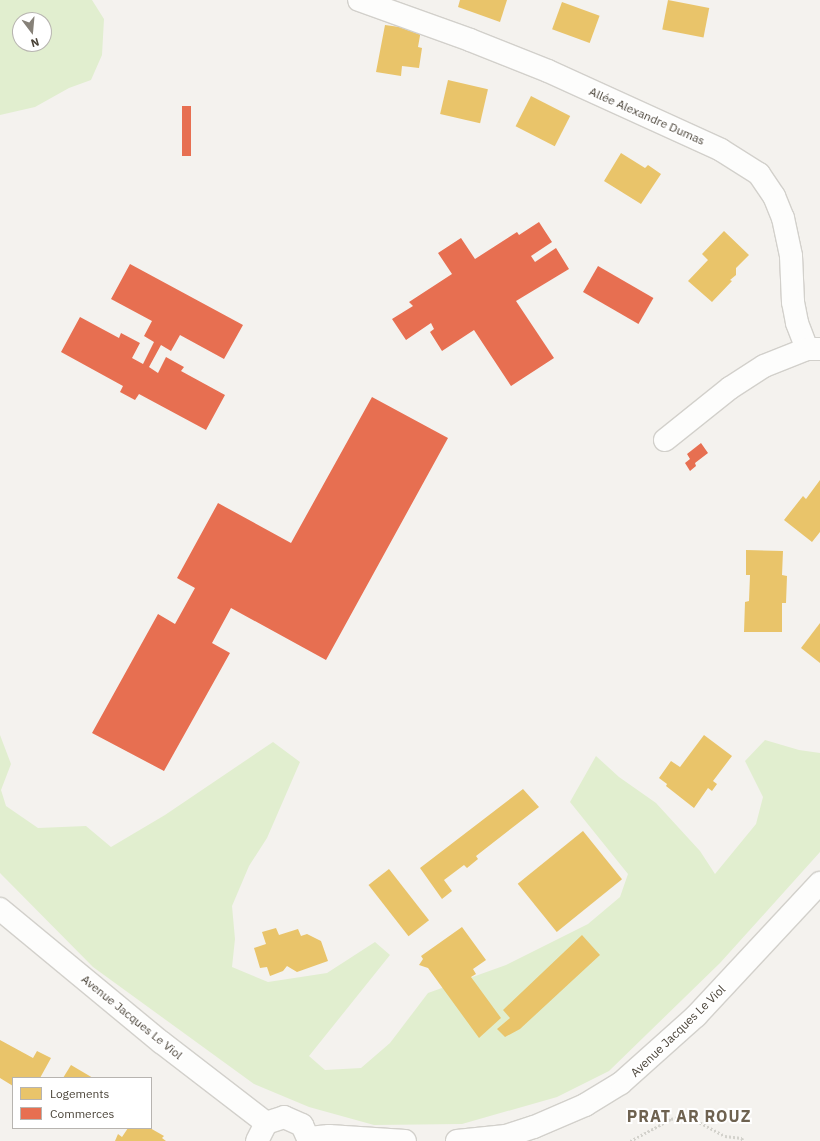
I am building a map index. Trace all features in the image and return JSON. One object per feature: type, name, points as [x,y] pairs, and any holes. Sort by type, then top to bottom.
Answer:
[{"type":"street","name":"Allée Alexandre Dumas","points":[[359,0],[470,40],[555,74],[693,136],[726,153],[759,174],[774,196],[783,218],[791,256],[793,302],[797,323],[813,349]]},
{"type":"street","points":[[665,440],[730,388],[764,366],[813,349]]},
{"type":"street","name":"Avenue Jacques Le Viol","points":[[457,1141],[498,1137],[534,1127],[585,1105],[621,1083],[696,1016],[820,883]]},
{"type":"street","name":"Avenue Jacques Le Viol","points":[[0,909],[161,1042],[261,1132]]},
{"type":"street","points":[[261,1132],[274,1118],[288,1118],[302,1125],[309,1140],[329,1136],[406,1141]]},
{"type":"path","points":[[630,1141],[671,1119],[686,1115],[725,1136],[742,1138],[743,1141]]},
{"type":"green space","points":[[0,0],[92,0],[104,19],[102,55],[91,80],[69,88],[35,107],[0,115]]},
{"type":"green space","points":[[0,735],[11,764],[1,790],[6,806],[38,828],[86,826],[111,847],[165,815],[273,742],[300,762],[267,838],[249,866],[232,906],[235,939],[232,967],[268,982],[327,973],[375,942],[390,955],[309,1056],[325,1070],[361,1068],[390,1043],[428,993],[506,965],[588,924],[620,897],[628,874],[570,802],[596,756],[619,777],[656,803],[700,851],[715,874],[756,824],[763,797],[745,761],[765,740],[799,750],[820,753],[820,852],[720,963],[609,1071],[557,1097],[462,1124],[374,1125],[309,1107],[254,1084],[93,967],[0,873]]},
{"type":"building: Logements","points":[[460,0],[507,0],[500,22],[458,7]]},
{"type":"building: Logements","points":[[668,0],[709,8],[704,37],[662,29]]},
{"type":"building: Logements","points":[[562,2],[600,16],[590,43],[552,29]]},
{"type":"building: Logements","points":[[385,25],[421,30],[418,47],[422,48],[419,68],[402,66],[401,76],[376,72]]},
{"type":"building: Logements","points":[[448,80],[488,89],[480,123],[440,114]]},
{"type":"building: Logements","points":[[531,96],[570,116],[555,146],[516,126]]},
{"type":"building: Logements","points":[[621,153],[645,168],[648,165],[661,174],[641,204],[604,181]]},
{"type":"building: Logements","points":[[724,231],[749,255],[736,268],[736,275],[730,280],[732,281],[712,302],[688,281],[708,260],[702,254]]},
{"type":"building: Logements","points":[[820,480],[820,532],[812,542],[784,520],[803,496],[806,499]]},
{"type":"building: Logements","points":[[746,550],[783,551],[782,575],[787,576],[786,603],[782,603],[782,632],[744,632],[745,602],[749,601],[750,575],[746,575]]},
{"type":"building: Logements","points":[[820,623],[820,663],[801,648]]},
{"type":"building: Logements","points":[[704,735],[732,756],[713,781],[717,784],[712,791],[708,788],[694,808],[666,786],[667,784],[659,778],[671,761],[680,767]]},
{"type":"building: Logements","points":[[523,789],[539,807],[476,856],[478,859],[467,868],[464,865],[444,880],[452,891],[442,899],[420,868]]},
{"type":"building: Logements","points":[[583,831],[622,879],[557,932],[518,884]]},
{"type":"building: Logements","points":[[389,869],[429,920],[409,936],[369,885]]},
{"type":"building: Logements","points":[[462,927],[486,960],[473,969],[476,974],[471,977],[501,1018],[479,1038],[428,968],[419,965],[423,959],[421,956]]},
{"type":"building: Logements","points":[[276,928],[279,935],[298,929],[301,936],[307,934],[321,941],[328,961],[297,972],[287,966],[283,971],[270,976],[267,967],[260,968],[254,948],[266,944],[262,932]]},
{"type":"building: Logements","points":[[582,935],[600,955],[520,1029],[505,1037],[497,1029],[510,1018],[503,1010]]},
{"type":"building: Logements","points":[[0,1040],[33,1058],[37,1051],[51,1058],[41,1077],[12,1077],[12,1085],[0,1078]]},
{"type":"building: Logements","points":[[71,1065],[91,1077],[64,1077]]},
{"type":"building: Logements","points":[[127,1129],[152,1129],[164,1136],[162,1138],[166,1141],[115,1141],[118,1134],[122,1137]]},
{"type":"building: Commerces","points":[[182,106],[191,106],[191,156],[182,156]]},
{"type":"building: Commerces","points":[[539,222],[552,242],[531,256],[535,262],[556,248],[569,269],[516,301],[554,358],[511,386],[474,330],[442,351],[430,332],[434,329],[431,323],[406,340],[392,319],[413,306],[409,302],[452,274],[438,253],[461,238],[475,259],[517,232],[519,235]]},
{"type":"building: Commerces","points":[[130,264],[243,325],[224,359],[180,335],[171,351],[161,345],[149,367],[158,373],[166,357],[184,367],[181,371],[225,395],[206,430],[139,394],[135,400],[120,392],[123,386],[61,352],[80,317],[119,338],[121,333],[140,343],[132,358],[143,364],[154,342],[144,336],[152,321],[111,299]]},
{"type":"building: Commerces","points":[[598,266],[653,298],[638,324],[583,292]]},
{"type":"building: Commerces","points":[[372,397],[448,438],[326,660],[231,608],[212,643],[230,653],[164,771],[92,733],[158,614],[175,624],[195,588],[177,578],[218,503],[291,543]]},
{"type":"building: Commerces","points":[[701,443],[708,453],[695,463],[696,466],[690,471],[685,463],[690,459],[687,454]]},
{"type":"district","name":"PRAT AR ROUZ","points":[[689,1116]]}]
